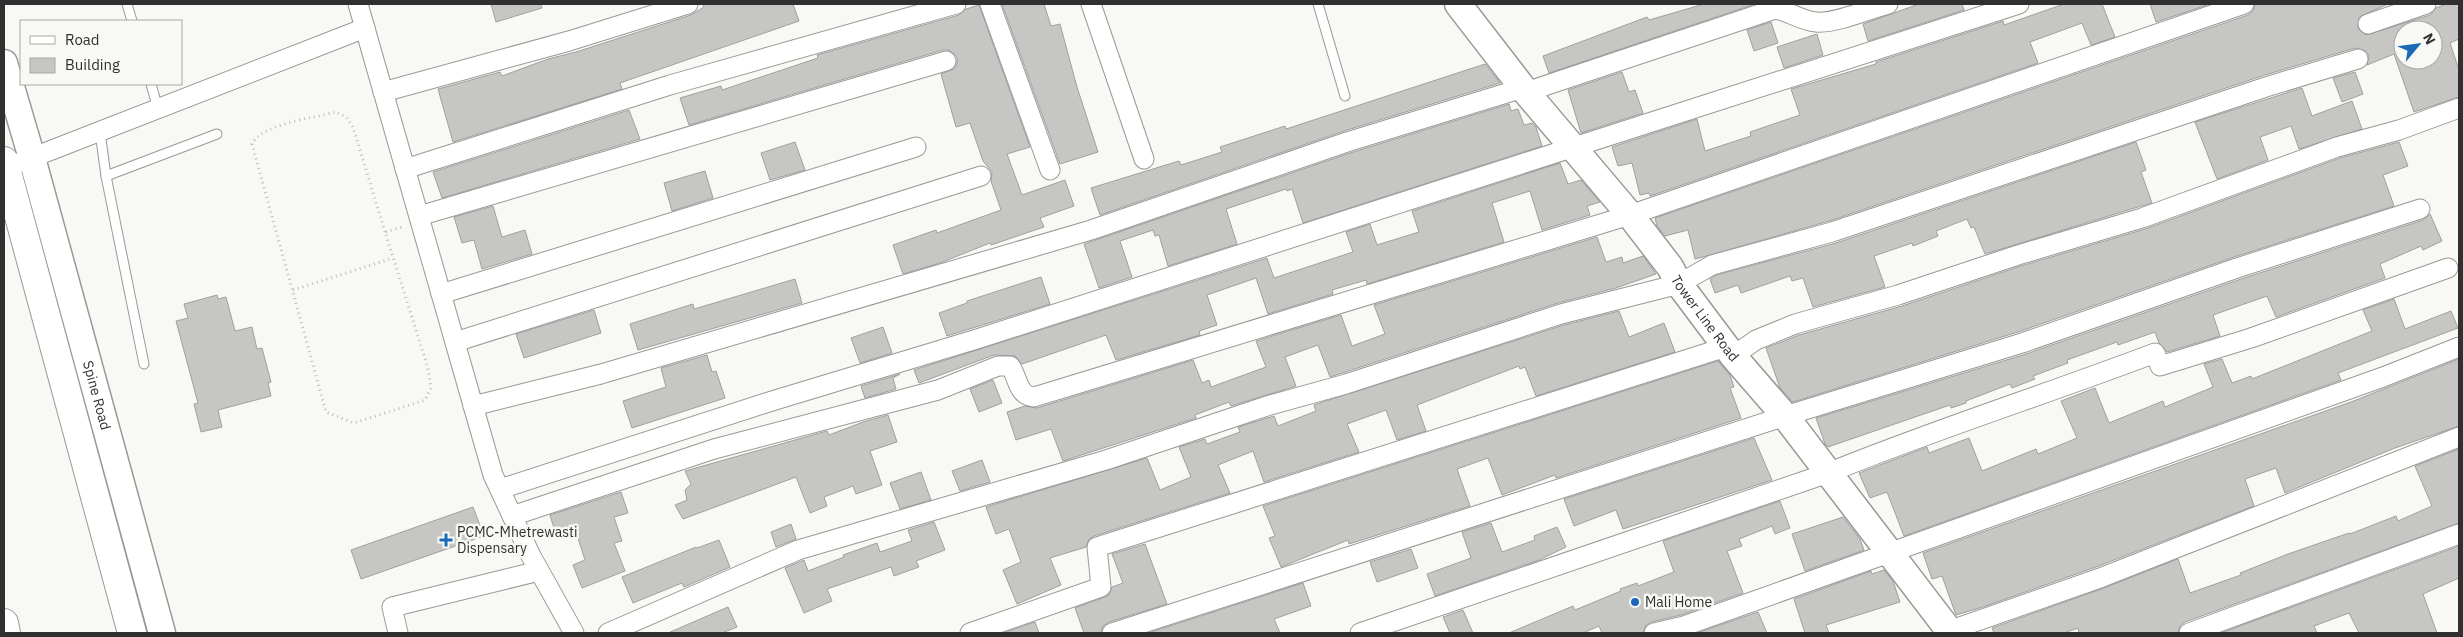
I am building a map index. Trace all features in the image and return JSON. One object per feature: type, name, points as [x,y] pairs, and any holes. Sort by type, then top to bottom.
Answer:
[{"type":"main road","name":"Spine Road","points":[[4,166],[132,633]]},
{"type":"main road","points":[[4,623],[6,633]]},
{"type":"street","points":[[358,4],[493,475],[539,571],[574,633]]},
{"type":"street","points":[[383,92],[569,41],[688,4]]},
{"type":"street","points":[[405,169],[670,85],[956,4]]},
{"type":"street","points":[[990,4],[1050,170]]},
{"type":"street","points":[[1091,4],[1144,158]]},
{"type":"street","name":"Tower Line Road","points":[[1458,4],[1524,90],[1630,215],[1670,267],[1679,284],[1729,352],[1785,416],[1948,633]]},
{"type":"street","points":[[473,406],[600,374],[1091,230],[1347,142],[1524,90],[1775,9],[1786,10],[1816,22],[1829,21],[1888,4]]},
{"type":"street","points":[[500,489],[772,401],[977,339],[2019,4]]},
{"type":"street","points":[[512,516],[714,449],[938,390],[998,366],[1010,366],[1022,393],[1034,397],[1630,215],[2244,4]]},
{"type":"street","points":[[2368,24],[2426,4]]},
{"type":"street","points":[[4,166],[32,158],[365,28]]},
{"type":"street","points":[[608,633],[798,550],[1106,460],[1267,406],[1346,384],[1561,314],[1679,284],[1712,265],[1832,232],[2266,87],[2358,59]]},
{"type":"street","points":[[420,219],[946,61]]},
{"type":"street","name":"Spine Road","points":[[4,63],[32,158],[162,633]]},
{"type":"street","points":[[970,633],[1101,587],[1097,546],[1729,352],[1795,324],[1898,295],[2018,255],[2142,218],[2337,147],[2399,130],[2459,108]]},
{"type":"street","points":[[441,294],[916,147]]},
{"type":"street","points":[[455,342],[980,176]]},
{"type":"street","points":[[1112,633],[1785,416],[2022,343],[2236,268],[2420,209]]},
{"type":"street","points":[[1360,633],[1828,473],[1884,450],[2048,394],[2156,353],[2160,366],[2260,335],[2448,268]]},
{"type":"street","points":[[1654,633],[1684,626],[2383,377],[2459,347]]},
{"type":"street","points":[[1948,633],[2100,578],[2459,437]]},
{"type":"street","points":[[2189,633],[2459,534]]},
{"type":"street","points":[[398,633],[392,607],[539,571]]},
{"type":"lane","points":[[127,4],[132,20]]},
{"type":"lane","points":[[1318,4],[1345,96]]},
{"type":"lane","points":[[151,85],[158,109]]},
{"type":"lane","points":[[100,132],[106,176],[144,364]]},
{"type":"lane","points":[[106,176],[217,134]]},
{"type":"path","points":[[336,112],[346,117],[353,127],[385,232],[428,368],[431,388],[425,400],[399,410],[354,423],[326,412],[252,144],[256,136],[268,129],[336,112]]},
{"type":"path","points":[[385,232],[420,219]]},
{"type":"path","points":[[293,290],[393,258]]},
{"type":"building","points":[[491,4],[541,4],[542,8],[496,22]]},
{"type":"building","points":[[703,4],[793,4],[799,21],[620,83],[622,89],[453,142],[438,89],[500,72],[502,76],[548,59],[576,52],[691,15],[704,7]]},
{"type":"building","points":[[1002,4],[1044,4],[1051,26],[1060,24],[1077,87],[1098,152],[1060,164]]},
{"type":"building","points":[[1704,4],[1755,4],[1549,73],[1543,56],[1647,17],[1649,20]]},
{"type":"building","points":[[1919,4],[1962,4],[1964,10],[1868,41],[1863,24]]},
{"type":"building","points":[[2064,4],[2102,4],[2115,37],[2091,45],[2082,23],[2030,42],[2038,63],[1650,196],[1649,193],[1640,195],[1632,163],[1618,166],[1612,147],[1697,119],[1705,151],[1751,136],[1750,132],[1800,115],[1791,89],[1876,64],[1876,62],[2003,21],[2004,25]]},
{"type":"building","points":[[2150,4],[2210,4],[2156,22]]},
{"type":"building","points":[[2255,4],[2388,4],[2359,17],[2358,28],[2366,35],[2393,27],[2393,54],[2367,65],[2369,56],[2366,51],[2355,48],[2262,76],[1829,221],[1695,259],[1688,230],[1665,236],[1657,226],[1655,218],[2248,15],[2253,11]]},
{"type":"building","points":[[2446,4],[2459,4],[2459,39],[2450,43],[2459,70],[2459,97],[2414,112],[2400,70],[2443,70],[2443,20],[2414,20],[2430,15],[2436,8]]},
{"type":"building","points":[[979,5],[1030,147],[1007,154],[1022,195],[1065,180],[1074,206],[1040,218],[1044,227],[991,245],[990,243],[940,263],[903,274],[893,245],[936,230],[937,233],[1001,210],[991,181],[992,172],[983,161],[970,123],[956,127],[941,74],[954,69],[957,64],[957,57],[949,50],[943,50],[689,125],[680,98],[721,86],[722,90],[818,58],[817,55],[959,15],[966,9]]},
{"type":"building","points":[[1771,22],[1778,43],[1754,51],[1747,30]]},
{"type":"building","points":[[1817,34],[1823,55],[1784,68],[1777,47]]},
{"type":"building","points":[[1485,64],[1500,83],[1344,131],[1100,215],[1091,188],[1179,161],[1181,165],[1222,152],[1220,147],[1285,126],[1286,129]]},
{"type":"building","points":[[1622,72],[1629,92],[1635,90],[1643,113],[1581,133],[1568,90]]},
{"type":"building","points":[[2355,72],[2363,94],[2342,102],[2333,78]]},
{"type":"building","points":[[2302,88],[2312,116],[2352,101],[2362,129],[2299,149],[2291,126],[2260,137],[2268,160],[2217,179],[2195,122]]},
{"type":"building","points":[[1509,104],[1511,111],[1518,109],[1524,125],[1532,123],[1536,127],[1542,146],[1303,223],[1292,189],[1287,191],[1286,189],[1226,209],[1237,244],[1168,266],[1159,235],[1155,236],[1153,230],[1120,241],[1132,277],[1099,288],[1084,244],[1350,153]]},
{"type":"building","points":[[629,110],[640,139],[442,198],[433,172]]},
{"type":"building","points":[[795,142],[805,170],[770,180],[761,153]]},
{"type":"building","points":[[2136,142],[2146,170],[2141,172],[2152,203],[1985,254],[1974,227],[1971,228],[1967,219],[1936,231],[1938,236],[1913,246],[1912,243],[1874,256],[1885,287],[1813,307],[1803,278],[1792,281],[1790,276],[1741,293],[1738,285],[1715,293],[1710,279],[1716,275],[1836,243]]},
{"type":"building","points":[[2399,142],[2408,166],[2383,175],[2394,206],[2234,257],[2018,332],[1793,402],[1780,388],[1766,348],[1799,335],[1902,306],[2021,266],[2145,229],[2340,158]]},
{"type":"building","points":[[1560,163],[1568,184],[1581,180],[1600,202],[1587,206],[1590,215],[1542,230],[1530,191],[1492,203],[1504,242],[1367,284],[1366,280],[1332,290],[1333,294],[1268,314],[1256,278],[1207,295],[1217,325],[1199,331],[1200,335],[1116,360],[1106,335],[1022,364],[1015,356],[994,355],[919,383],[914,370],[1267,258],[1274,278],[1353,252],[1346,232],[1370,224],[1377,245],[1419,232],[1412,211]]},
{"type":"building","points":[[705,171],[713,198],[672,211],[664,183]]},
{"type":"building","points":[[493,206],[502,237],[525,230],[532,254],[482,269],[474,240],[462,243],[454,217]]},
{"type":"building","points":[[2430,214],[2442,241],[2423,250],[2421,246],[2380,264],[2385,278],[2276,317],[2267,296],[2213,315],[2220,336],[2167,352],[2159,343],[2155,332],[2118,345],[2117,342],[2067,360],[2068,363],[2033,376],[2035,379],[2012,388],[2010,384],[1951,408],[1950,405],[1828,447],[1825,444],[1816,418],[2026,354],[2241,279],[2423,220]]},
{"type":"building","points":[[1597,237],[1606,262],[1622,257],[1623,263],[1643,256],[1656,274],[1616,288],[1558,303],[1330,377],[1318,345],[1285,357],[1296,386],[1231,406],[1229,402],[1195,415],[1196,418],[1063,461],[1051,429],[1016,440],[1007,412],[1025,406],[1037,408],[1193,360],[1202,383],[1209,380],[1211,387],[1266,367],[1256,341],[1341,315],[1352,346],[1385,334],[1374,305]]},
{"type":"building","points":[[1041,277],[1050,304],[947,336],[939,313],[967,303],[967,301]]},
{"type":"building","points":[[795,279],[802,303],[638,350],[630,324],[693,304],[694,309]]},
{"type":"building","points":[[217,295],[218,299],[226,297],[235,331],[252,327],[257,349],[262,348],[271,382],[268,383],[271,396],[218,410],[222,427],[201,432],[194,404],[198,403],[176,321],[188,318],[184,304]]},
{"type":"building","points":[[2394,299],[2405,329],[2451,311],[2458,328],[2338,373],[2341,380],[1904,536],[1887,492],[1870,498],[1859,473],[1927,447],[1929,453],[1969,438],[1982,471],[2036,449],[2038,454],[2077,438],[2061,401],[2095,388],[2109,423],[2163,401],[2165,407],[2213,387],[2204,364],[2222,359],[2232,383],[2251,376],[2252,379],[2372,331],[2363,310]]},
{"type":"building","points":[[594,310],[601,333],[524,358],[516,334]]},
{"type":"building","points":[[1619,311],[1629,337],[1664,323],[1675,352],[1536,396],[1525,367],[1520,369],[1519,366],[1417,405],[1426,431],[1397,440],[1386,410],[1347,424],[1359,452],[1264,482],[1253,451],[1218,465],[1230,493],[1094,536],[1089,539],[1086,547],[1050,558],[1061,585],[1017,604],[1003,570],[1021,562],[1009,529],[996,534],[986,507],[1147,458],[1160,490],[1191,477],[1179,447],[1205,439],[1207,444],[1240,432],[1238,427],[1274,416],[1278,426],[1316,411],[1314,405],[1564,325]]},
{"type":"building","points":[[883,327],[892,353],[860,363],[851,338]]},
{"type":"building","points":[[707,355],[712,372],[716,371],[725,398],[632,428],[623,401],[666,387],[661,368]]},
{"type":"building","points":[[2459,359],[2459,426],[2395,448],[2285,493],[2276,468],[2245,479],[2254,506],[2096,567],[1956,615],[1942,576],[1932,579],[1923,553],[2351,402]]},
{"type":"building","points":[[1718,361],[1730,375],[1734,387],[1730,388],[1741,418],[1556,478],[1555,475],[1502,495],[1488,458],[1457,469],[1470,506],[1349,544],[1348,540],[1281,567],[1269,538],[1275,536],[1263,506]]},
{"type":"building","points":[[900,374],[893,378],[896,389],[865,398],[861,386]]},
{"type":"building","points":[[993,380],[1002,403],[979,412],[970,389]]},
{"type":"building","points":[[888,415],[897,442],[870,451],[882,485],[856,494],[853,486],[824,497],[827,506],[810,513],[796,477],[683,519],[675,505],[687,500],[685,490],[691,484],[685,471],[827,431],[829,435]]},
{"type":"building","points":[[1754,438],[1772,480],[1623,529],[1616,510],[1574,526],[1564,499]]},
{"type":"building","points":[[2459,449],[2459,523],[2185,622],[2180,626],[2178,633],[2079,633],[2078,628],[2064,633],[1994,633],[1992,628],[2178,559],[2190,593],[2241,575],[2240,573],[2288,554],[2350,534],[2396,516],[2398,521],[2432,506],[2415,466]]},
{"type":"building","points":[[982,460],[990,482],[960,491],[952,471]]},
{"type":"building","points":[[921,472],[931,500],[900,509],[890,483]]},
{"type":"building","points":[[621,492],[628,513],[614,517],[622,541],[614,543],[625,571],[582,588],[573,565],[585,560],[575,529],[556,535],[550,515]]},
{"type":"building","points":[[1780,501],[1790,528],[1775,534],[1772,526],[1739,539],[1742,546],[1727,551],[1743,593],[1681,615],[1651,622],[1646,625],[1643,633],[1602,633],[1599,626],[1583,633],[1509,633],[1573,606],[1575,610],[1621,591],[1620,589],[1637,583],[1638,586],[1674,572],[1663,541]]},
{"type":"building","points":[[473,507],[484,536],[361,579],[351,550]]},
{"type":"building","points":[[1843,517],[1860,539],[1864,550],[1805,571],[1792,534]]},
{"type":"building","points":[[934,522],[945,550],[916,561],[919,567],[894,576],[891,567],[827,589],[832,601],[804,613],[785,568],[804,560],[808,571],[844,557],[843,555],[877,543],[880,552],[912,541],[908,530]]},
{"type":"building","points":[[1491,523],[1502,552],[1535,540],[1534,536],[1557,527],[1566,547],[1539,560],[1435,596],[1427,574],[1471,558],[1462,532]]},
{"type":"building","points":[[791,524],[796,539],[776,547],[771,532]]},
{"type":"building","points":[[719,540],[730,567],[684,587],[682,583],[633,603],[622,577],[696,547]]},
{"type":"building","points":[[1145,544],[1167,604],[1109,622],[1103,626],[1101,633],[1084,633],[1075,608],[1109,595],[1112,587],[1123,583],[1112,554]]},
{"type":"building","points":[[2459,546],[2459,578],[2423,594],[2437,633],[2359,633],[2349,613],[2314,626],[2317,633],[2221,633]]},
{"type":"building","points":[[1411,549],[1418,568],[1377,582],[1370,562]]},
{"type":"building","points":[[1884,570],[1893,581],[1900,602],[1826,625],[1829,633],[1805,633],[1794,599],[1871,571],[1872,574]]},
{"type":"building","points":[[1303,583],[1311,606],[1274,619],[1280,633],[1148,633]]},
{"type":"building","points":[[728,607],[737,627],[722,633],[668,633]]},
{"type":"building","points":[[1463,610],[1473,633],[1450,633],[1443,617]]},
{"type":"building","points":[[1758,612],[1767,633],[1697,633]]},
{"type":"building","points":[[1035,622],[1039,633],[1003,633]]},
{"type":"place","name":"PCMC-Mhetrewasti Dispensary","points":[[446,540]]},
{"type":"place","name":"Mali Home","points":[[1635,602]]}]
